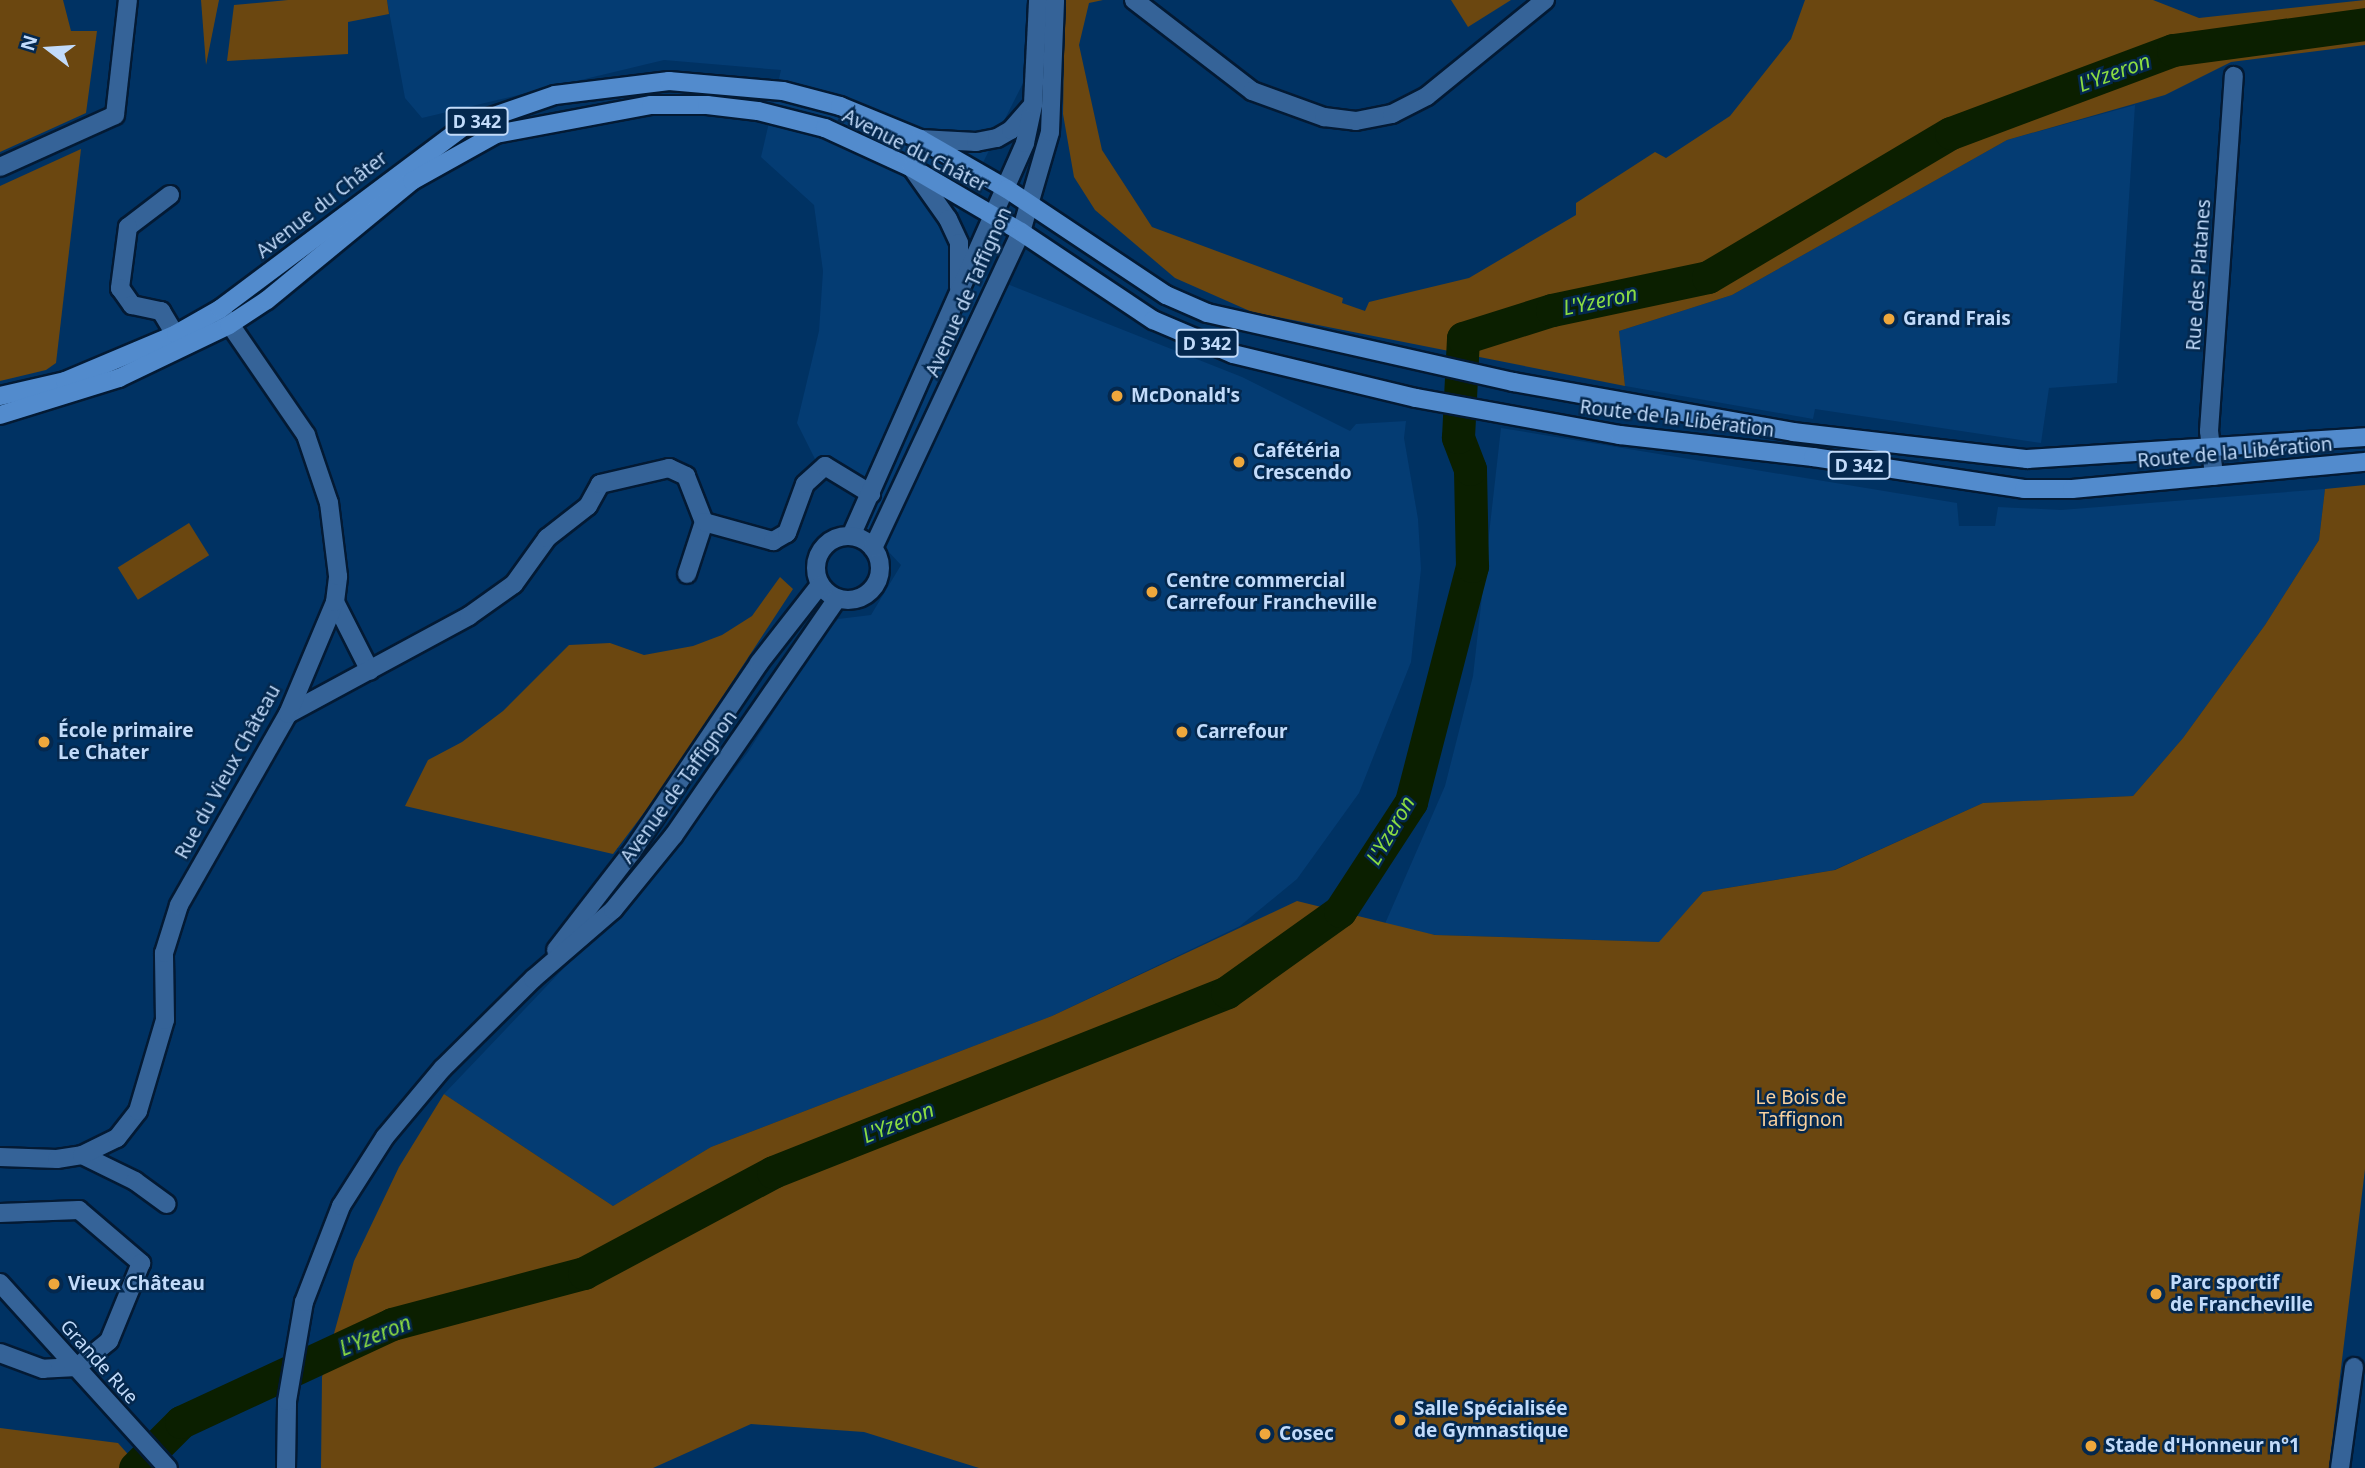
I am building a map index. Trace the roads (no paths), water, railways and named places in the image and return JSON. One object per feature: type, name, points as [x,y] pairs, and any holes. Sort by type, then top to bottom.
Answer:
[{"type":"main road","name":"Avenue du Châter","points":[[0,415],[119,378],[179,342],[432,146],[487,117],[587,90],[669,81],[721,82],[814,99],[920,139],[1030,204]]},
{"type":"main road","name":"Avenue du Châter","points":[[0,396],[65,381],[229,325],[267,300],[412,181],[496,134],[651,105],[707,105],[758,111],[825,128],[912,168],[1021,232]]},
{"type":"main road","name":"D 342","points":[[487,117],[496,134]]},
{"type":"main road","name":"Route de la Libération","points":[[1030,204],[1166,295],[1206,313],[1513,382],[1793,432],[2006,457],[2071,458],[2365,437]]},
{"type":"main road","name":"Route de la Libération","points":[[1021,232],[1153,320],[1233,355],[1416,398],[1620,435],[1813,457],[2024,489],[2214,476],[2365,461]]},
{"type":"street","points":[[0,167],[115,115],[128,0]]},
{"type":"street","name":"Avenue de Taffignon","points":[[851,536],[1007,189],[1025,143],[1033,104],[1038,0]]},
{"type":"street","name":"Avenue de Taffignon","points":[[873,548],[1021,232],[1050,132],[1055,0]]},
{"type":"street","points":[[1134,0],[1252,91],[1324,117],[1356,121],[1392,114],[1427,96],[1545,0]]},
{"type":"street","name":"Rue des Platanes","points":[[2214,476],[2211,447],[2234,76]]},
{"type":"street","points":[[920,139],[976,142],[997,138],[1011,130],[1033,104]]},
{"type":"street","points":[[912,168],[948,219],[959,243],[959,295]]},
{"type":"street","points":[[170,195],[128,227],[120,288],[132,305],[160,311],[179,342]]},
{"type":"street","points":[[220,309],[229,325]]},
{"type":"street","name":"Rue du Vieux Château","points":[[0,1157],[57,1159],[82,1155],[117,1138],[138,1111],[165,1020],[164,953],[179,905],[288,714],[335,602],[338,576],[329,503],[306,435],[229,325]]},
{"type":"street","points":[[704,522],[773,541],[787,533],[805,484],[825,467],[871,494]]},
{"type":"street","points":[[288,714],[469,616],[514,584],[547,538],[588,506],[600,484],[669,468],[686,476],[704,522],[687,574]]},
{"type":"street","points":[[851,536],[873,548],[880,565],[876,584],[863,596],[837,599],[820,585],[816,565],[824,547],[851,536]]},
{"type":"street","name":"Avenue de Taffignon","points":[[533,979],[631,853],[759,663],[820,585]]},
{"type":"street","name":"Avenue de Taffignon","points":[[286,1468],[287,1401],[304,1302],[331,1231],[384,1137],[443,1068],[533,979],[613,910],[674,835],[837,599]]},
{"type":"street","points":[[335,602],[370,671]]},
{"type":"street","points":[[82,1155],[135,1181],[167,1204]]},
{"type":"street","points":[[0,1213],[79,1210],[141,1263],[109,1341],[82,1373],[43,1369],[0,1353]]},
{"type":"street","name":"Grande Rue","points":[[0,1283],[168,1468]]},
{"type":"street","points":[[2340,1468],[2354,1367]]},
{"type":"waterway","name":"L'Yzeron","points":[[135,1468],[181,1422],[392,1324],[584,1273],[773,1172],[1227,992],[1340,911],[1411,802],[1472,566],[1470,469],[1458,437],[1463,338],[1552,310],[1708,277],[1951,133],[2173,50],[2365,24]]},
{"type":"place","name":"Grand Frais","points":[[1889,319]]},
{"type":"place","name":"McDonald's","points":[[1117,396]]},
{"type":"place","name":"Cafétéria Crescendo","points":[[1239,462]]},
{"type":"place","name":"Centre commercial Carrefour Francheville","points":[[1152,592]]},
{"type":"place","name":"Carrefour","points":[[1182,732]]},
{"type":"place","name":"École primaire Le Chater","points":[[44,742]]},
{"type":"place","name":"Vieux Château","points":[[54,1284]]},
{"type":"place","name":"Parc sportif de Francheville","points":[[2156,1294]]},
{"type":"place","name":"Salle Spécialisée de Gymnastique","points":[[1400,1420]]},
{"type":"place","name":"Cosec","points":[[1265,1434]]},
{"type":"place","name":"Stade d'Honneur n°1","points":[[2091,1446]]},
{"type":"park label","name":"Le Bois de Taffignon","points":[[1801,1109]]}]
